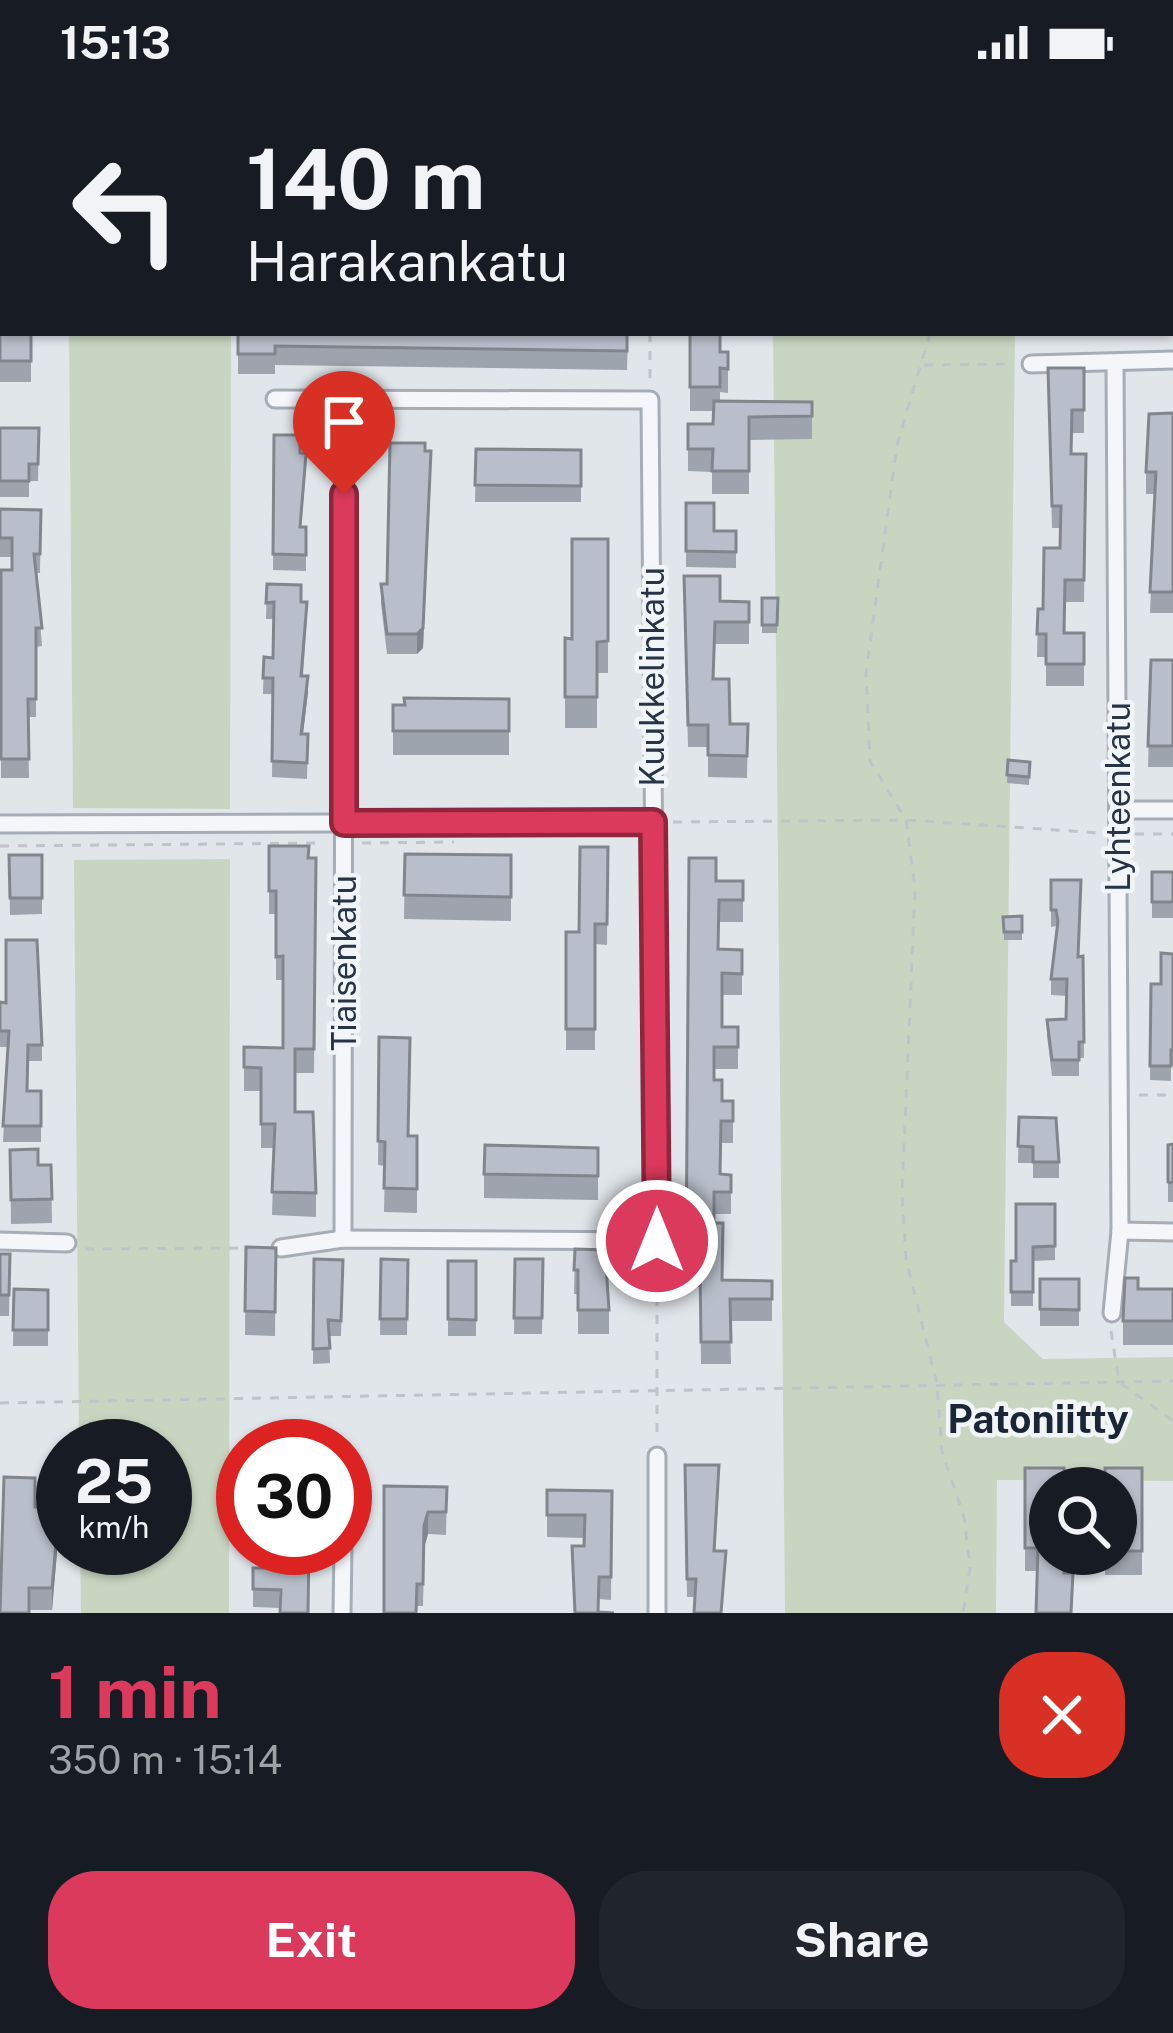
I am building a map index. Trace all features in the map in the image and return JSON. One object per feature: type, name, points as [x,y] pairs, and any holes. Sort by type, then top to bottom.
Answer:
[{"type":"street","points":[[1031,364],[1173,360]]},
{"type":"street","name":"Lyhteenkatu","points":[[1112,1313],[1120,1231],[1115,363]]},
{"type":"street","points":[[275,399],[650,400]]},
{"type":"street","name":"Tiaisenkatu","points":[[343,1239],[344,399]]},
{"type":"street","name":"Kuukkelinkatu","points":[[650,400],[657,1241]]},
{"type":"street","points":[[1118,810],[1173,810]]},
{"type":"street","points":[[0,824],[653,822]]},
{"type":"street","points":[[1120,1231],[1173,1232]]},
{"type":"street","points":[[281,1248],[343,1239],[657,1241]]},
{"type":"street","points":[[0,1241],[67,1244]]},
{"type":"street","points":[[657,1456],[657,1613]]},
{"type":"street","points":[[343,1575],[343,1613]]},
{"type":"path","points":[[650,336],[650,400]]},
{"type":"path","points":[[929,336],[897,445],[866,673],[870,761],[906,820],[914,889],[902,1193],[906,1259],[938,1384],[942,1452],[964,1517],[970,1568],[963,1613]]},
{"type":"path","points":[[922,365],[1031,364]]},
{"type":"path","points":[[1119,1095],[1173,1095]]},
{"type":"path","points":[[657,1241],[657,1456]]},
{"type":"path","points":[[67,1244],[83,1249],[281,1248]]},
{"type":"path","points":[[1112,1313],[1111,1351],[1119,1382],[1173,1421]]},
{"type":"path","points":[[0,1402],[1173,1382]]},
{"type":"green space","points":[[69,336],[231,336],[230,809],[73,808]]},
{"type":"green space","points":[[773,336],[1015,336],[1004,1322],[1043,1359],[1173,1357],[1173,1481],[1137,1481],[1137,1467],[1029,1467],[1029,1480],[997,1480],[996,1613],[785,1613]]},
{"type":"green space","points":[[230,859],[229,1419],[216,1419],[216,1575],[229,1575],[229,1613],[81,1613],[80,1575],[192,1575],[192,1419],[79,1419],[74,860]]},
{"type":"building","points":[[0,336],[31,336],[31,361],[0,361]]},
{"type":"building","points":[[238,336],[627,336],[627,351],[275,346],[275,354],[238,354]]},
{"type":"building","points":[[690,336],[720,336],[720,352],[728,352],[728,369],[720,368],[720,387],[690,387]]},
{"type":"building","points":[[1048,368],[1084,368],[1084,410],[1072,410],[1071,454],[1086,454],[1084,580],[1065,580],[1064,633],[1084,633],[1084,664],[1046,664],[1046,634],[1037,634],[1038,609],[1043,609],[1044,548],[1060,548],[1061,506],[1052,506]]},
{"type":"building","points":[[714,401],[812,402],[812,416],[749,417],[749,471],[712,471],[713,449],[688,449],[688,424],[713,424]]},
{"type":"building","points":[[1173,413],[1173,592],[1150,592],[1156,472],[1146,472],[1149,414]]},
{"type":"building","points":[[0,428],[39,428],[38,464],[29,464],[29,481],[0,481]]},
{"type":"building","points":[[274,435],[300,435],[300,453],[306,454],[300,527],[306,527],[306,555],[273,554]]},
{"type":"building","points":[[390,443],[425,443],[425,451],[431,451],[423,628],[417,634],[387,634],[381,584],[387,584]]},
{"type":"building","points":[[476,449],[581,450],[581,486],[475,485]]},
{"type":"building","points":[[686,503],[714,503],[714,531],[736,531],[736,552],[686,551]]},
{"type":"building","points":[[0,509],[41,510],[40,554],[34,554],[42,628],[36,628],[36,699],[28,699],[29,759],[1,759],[1,570],[12,570],[12,538],[0,538]]},
{"type":"building","points":[[572,539],[608,539],[608,641],[597,642],[597,697],[565,697],[565,638],[572,639]]},
{"type":"building","points":[[684,576],[720,576],[720,601],[749,602],[749,622],[715,622],[713,679],[729,679],[730,724],[748,724],[747,756],[708,755],[708,725],[688,725]]},
{"type":"building","points":[[267,584],[301,585],[301,602],[307,602],[301,676],[308,676],[301,734],[308,734],[307,763],[272,761],[273,678],[263,678],[264,657],[273,658],[274,602],[266,603]]},
{"type":"building","points":[[762,598],[778,598],[777,625],[762,625]]},
{"type":"building","points":[[1151,660],[1173,660],[1173,746],[1148,746]]},
{"type":"building","points":[[404,698],[509,699],[509,731],[393,731],[393,705],[405,705]]},
{"type":"building","points":[[1008,760],[1030,762],[1029,777],[1007,775]]},
{"type":"building","points":[[269,846],[309,846],[308,858],[316,858],[314,1049],[295,1049],[295,1112],[313,1112],[316,1193],[272,1192],[275,1124],[261,1124],[261,1068],[244,1067],[244,1047],[283,1048],[283,956],[276,957],[276,891],[269,891]]},
{"type":"building","points":[[580,847],[608,847],[607,924],[595,924],[595,1029],[566,1029],[566,932],[579,932]]},
{"type":"building","points":[[405,854],[511,855],[511,897],[404,895]]},
{"type":"building","points":[[9,855],[42,855],[42,898],[10,898]]},
{"type":"building","points":[[689,858],[716,858],[716,881],[743,881],[743,900],[719,900],[718,949],[742,950],[742,974],[722,973],[722,1027],[738,1027],[738,1047],[714,1047],[714,1080],[722,1080],[722,1101],[733,1101],[733,1121],[721,1121],[720,1174],[731,1175],[731,1192],[714,1192],[714,1223],[723,1223],[722,1280],[772,1281],[772,1299],[730,1299],[731,1342],[701,1342],[700,1265],[686,1265]]},
{"type":"building","points":[[1152,872],[1173,872],[1173,902],[1152,902]]},
{"type":"building","points":[[1051,880],[1081,880],[1078,957],[1083,956],[1084,1042],[1079,1042],[1079,1060],[1052,1060],[1047,1020],[1066,1019],[1067,979],[1051,979],[1058,921],[1056,910],[1051,910]]},
{"type":"building","points":[[1022,916],[1022,932],[1004,932],[1003,917]]},
{"type":"building","points":[[6,940],[37,940],[42,1045],[28,1045],[27,1091],[41,1091],[41,1126],[3,1126],[9,1031],[0,1031],[0,1002],[6,1003]]},
{"type":"building","points":[[1161,953],[1173,954],[1173,1050],[1171,1066],[1150,1066],[1151,984],[1161,984]]},
{"type":"building","points":[[379,1037],[410,1038],[408,1136],[417,1136],[417,1189],[384,1188],[385,1142],[378,1141]]},
{"type":"building","points":[[1019,1117],[1056,1118],[1059,1162],[1033,1162],[1033,1147],[1018,1146]]},
{"type":"building","points":[[1173,1144],[1173,1183],[1168,1182],[1168,1145]]},
{"type":"building","points":[[485,1145],[598,1148],[598,1176],[484,1174]]},
{"type":"building","points":[[38,1149],[38,1165],[51,1165],[52,1199],[11,1200],[10,1150]]},
{"type":"building","points":[[1016,1204],[1055,1204],[1055,1246],[1033,1247],[1033,1292],[1011,1292]]},
{"type":"building","points":[[246,1247],[276,1248],[275,1312],[245,1311]]},
{"type":"building","points":[[575,1249],[605,1250],[609,1310],[578,1310]]},
{"type":"building","points":[[0,1254],[10,1254],[9,1295],[0,1295]]},
{"type":"building","points":[[314,1259],[343,1260],[341,1321],[328,1320],[330,1348],[313,1349]]},
{"type":"building","points":[[381,1259],[408,1260],[407,1319],[380,1319]]},
{"type":"building","points":[[515,1259],[543,1259],[542,1318],[514,1318]]},
{"type":"building","points":[[448,1261],[476,1261],[476,1320],[448,1319]]},
{"type":"building","points":[[1125,1278],[1138,1278],[1138,1289],[1173,1289],[1173,1321],[1123,1321]]},
{"type":"building","points":[[1040,1279],[1079,1279],[1079,1310],[1040,1309]]},
{"type":"building","points":[[14,1289],[48,1290],[48,1330],[13,1330]]},
{"type":"building","points":[[685,1465],[719,1465],[714,1551],[726,1551],[721,1613],[694,1613],[696,1579],[687,1579]]},
{"type":"building","points":[[1025,1468],[1029,1468],[1029,1548],[1025,1548]]},
{"type":"building","points":[[1137,1468],[1142,1468],[1142,1551],[1137,1551]]},
{"type":"building","points":[[4,1477],[35,1478],[36,1575],[53,1575],[52,1588],[29,1588],[29,1613],[0,1613]]},
{"type":"building","points":[[384,1486],[447,1487],[446,1512],[428,1512],[424,1526],[423,1584],[417,1584],[416,1613],[384,1613]]},
{"type":"building","points":[[547,1490],[612,1491],[611,1577],[599,1577],[598,1612],[614,1613],[575,1613],[572,1546],[584,1546],[585,1515],[547,1515]]},
{"type":"building","points":[[253,1575],[309,1575],[308,1613],[280,1613],[281,1590],[253,1589]]},
{"type":"building","points":[[1037,1575],[1073,1575],[1071,1613],[1036,1613]]},
{"type":"district","name":"Patoniitty","points":[[1038,1419]]},
{"type":"route","points":[[344,494],[344,823],[653,822],[657,1241]]}]
